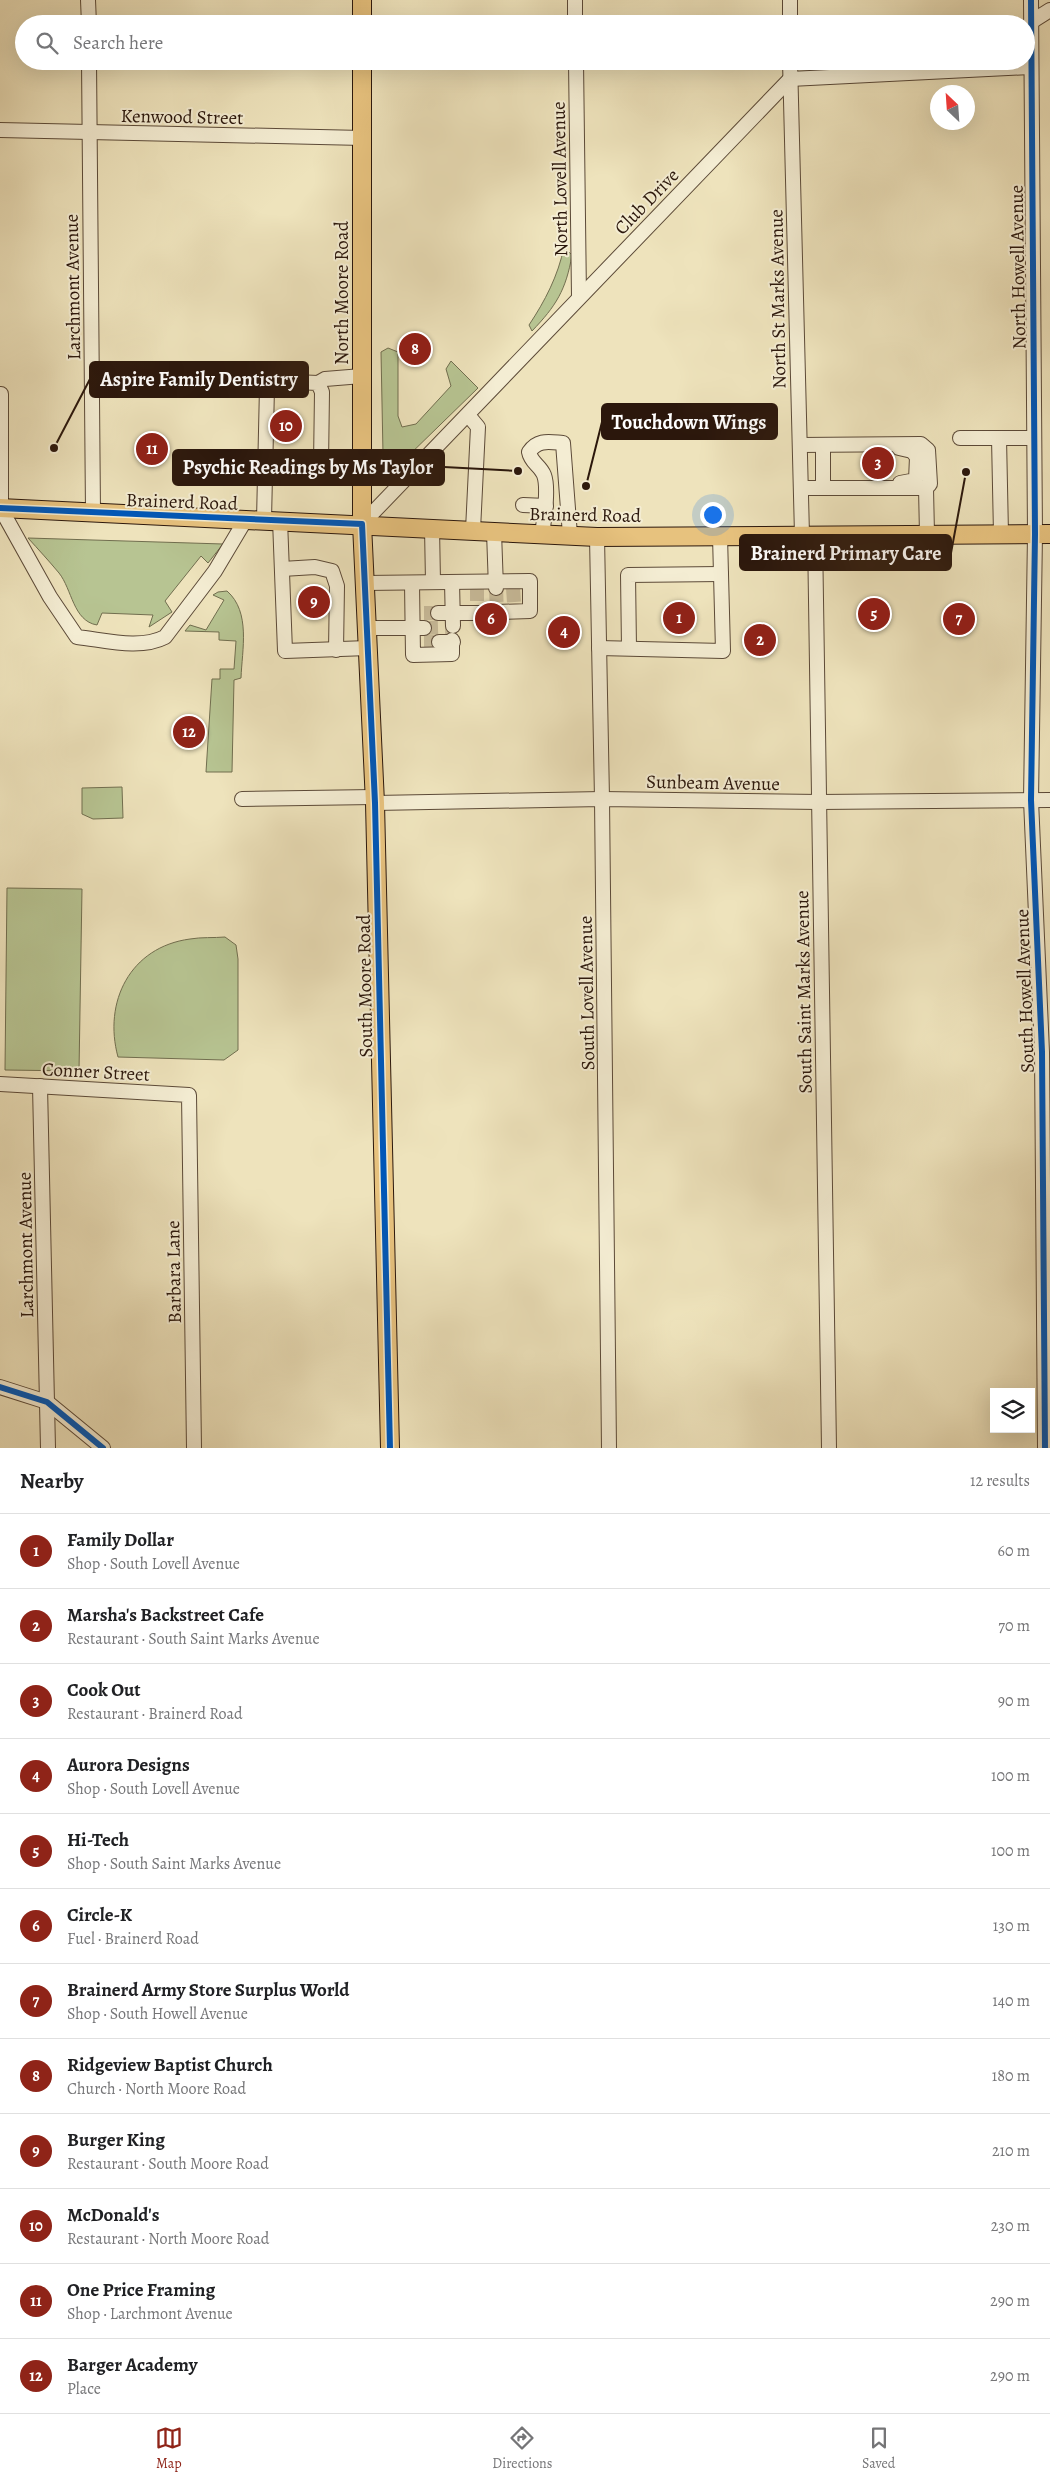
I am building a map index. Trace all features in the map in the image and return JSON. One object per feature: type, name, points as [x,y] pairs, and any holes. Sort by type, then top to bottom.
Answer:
[{"type":"main road","points":[[362,0],[362,15]]},
{"type":"main road","name":"North Moore Road","points":[[362,70],[362,524]]},
{"type":"main road","name":"Brainerd Road","points":[[1,508],[362,524],[597,537],[1043,534]]},
{"type":"main road","name":"South Moore Road","points":[[362,524],[375,800],[390,1448]]},
{"type":"street","points":[[88,0],[89,15]]},
{"type":"street","points":[[575,0],[576,15]]},
{"type":"street","points":[[790,0],[790,15]]},
{"type":"street","name":"North Howell Avenue","points":[[1031,0],[1031,15]]},
{"type":"street","points":[[1035,19],[1050,10]]},
{"type":"street","name":"Larchmont Avenue","points":[[89,70],[93,512]]},
{"type":"street","name":"North Lovell Avenue","points":[[576,70],[579,297]]},
{"type":"street","name":"North St Marks Avenue","points":[[790,70],[801,488],[808,535]]},
{"type":"street","points":[[790,79],[970,70]]},
{"type":"street","name":"North Howell Avenue","points":[[1030,70],[1034,438],[1043,534]]},
{"type":"street","name":"Club Drive","points":[[362,524],[790,79]]},
{"type":"street","name":"Kenwood Street","points":[[0,130],[363,138]]},
{"type":"street","points":[[362,376],[325,379],[318,383],[272,381],[266,386],[265,472],[282,569],[285,650],[368,648]]},
{"type":"street","points":[[265,472],[303,473],[322,464],[322,392],[318,383]]},
{"type":"street","points":[[1,394],[1,508],[50,597],[77,637],[144,644],[155,642],[165,637],[215,571],[246,519]]},
{"type":"street","points":[[468,415],[478,427],[473,530]]},
{"type":"street","points":[[960,438],[1034,438]]},
{"type":"street","points":[[999,438],[1001,534]]},
{"type":"street","points":[[542,534],[546,506],[544,474],[532,462],[529,452],[533,445],[542,442],[563,443],[570,536]]},
{"type":"street","points":[[800,445],[926,446],[928,450],[930,484],[926,488],[927,534]]},
{"type":"street","points":[[823,445],[823,488]]},
{"type":"street","points":[[888,445],[912,451],[916,457],[916,480],[901,482],[893,487]]},
{"type":"street","points":[[801,488],[926,488]]},
{"type":"street","points":[[523,505],[546,506]]},
{"type":"street","points":[[432,528],[433,582]]},
{"type":"street","points":[[494,532],[496,585]]},
{"type":"street","name":"South Howell Avenue","points":[[1043,534],[1031,800],[1046,1052],[1046,1448]]},
{"type":"street","name":"South Saint Marks Avenue","points":[[808,535],[819,802],[829,1448]]},
{"type":"street","points":[[599,648],[723,652],[720,536]]},
{"type":"street","name":"South Lovell Avenue","points":[[597,537],[602,799],[609,1448]]},
{"type":"street","points":[[282,569],[315,567],[332,571],[337,586],[336,650]]},
{"type":"street","points":[[629,648],[628,575],[722,574]]},
{"type":"street","points":[[365,583],[452,582],[478,599]]},
{"type":"street","points":[[436,616],[452,582]]},
{"type":"street","points":[[412,583],[436,616]]},
{"type":"street","points":[[496,585],[514,596],[498,612]]},
{"type":"street","points":[[367,628],[418,628],[436,616],[478,599],[496,585]]},
{"type":"street","points":[[418,628],[418,642],[413,655],[452,654],[448,642]]},
{"type":"street","name":"Sunbeam Avenue","points":[[242,799],[602,799],[819,802],[1050,800]]},
{"type":"street","name":"Conner Street","points":[[0,1084],[190,1095]]},
{"type":"street","name":"Larchmont Avenue","points":[[40,1086],[48,1448]]},
{"type":"street","name":"Barbara Lane","points":[[190,1095],[194,1448]]},
{"type":"street","points":[[0,1387],[47,1402],[103,1448]]},
{"type":"green space","points":[[564,247],[572,255],[567,278],[554,305],[532,331],[529,325],[550,288]]},
{"type":"green space","points":[[388,348],[398,352],[398,416],[402,427],[416,424],[451,386],[446,369],[451,361],[478,388],[403,461],[393,464],[383,454],[381,352]]},
{"type":"green space","points":[[28,538],[223,544],[208,563],[201,556],[165,601],[172,612],[149,627],[153,615],[102,613],[97,625],[89,622],[78,611],[59,573]]},
{"type":"green space","points":[[227,591],[235,600],[239,610],[243,632],[241,678],[234,680],[232,772],[206,772],[212,679],[220,679],[220,669],[234,669],[236,641],[219,640],[219,632],[185,631],[190,625],[206,630],[224,600],[213,595],[218,592]]},
{"type":"green space","points":[[122,787],[123,818],[93,819],[82,814],[82,788]]},
{"type":"green space","points":[[7,888],[82,889],[79,1071],[5,1070]]},
{"type":"green space","points":[[225,937],[236,945],[238,959],[238,1050],[224,1060],[118,1057],[114,1036],[114,1016],[118,998],[126,980],[137,965],[151,953],[169,944],[194,938]]},
{"type":"tunnel","points":[[477,588],[477,601]]},
{"type":"tunnel","points":[[496,588],[497,612]]},
{"type":"tunnel","points":[[513,588],[514,602]]},
{"type":"tunnel","points":[[424,613],[438,613]]},
{"type":"tunnel","points":[[424,628],[452,627]]},
{"type":"tunnel","points":[[424,642],[439,642]]},
{"type":"cycle path","points":[[1031,0],[1031,15]]},
{"type":"cycle path","points":[[1032,70],[1035,534],[1031,800],[1042,1052],[1045,1448]]},
{"type":"cycle path","points":[[0,508],[362,524],[375,803],[390,1448]]},
{"type":"cycle path","points":[[0,1387],[47,1402],[103,1448]]},
{"type":"place","name":"Ridgeview Baptist Church","points":[[415,349]]},
{"type":"place","name":"McDonald's","points":[[286,426]]},
{"type":"place","name":"Aspire Family Dentistry","points":[[54,448]]},
{"type":"place","name":"One Price Framing","points":[[152,449]]},
{"type":"place","name":"Cook Out","points":[[878,463]]},
{"type":"place","name":"Psychic Readings by Ms Taylor","points":[[518,471]]},
{"type":"place","name":"Brainerd Primary Care","points":[[966,472]]},
{"type":"place","name":"Touchdown Wings","points":[[586,486]]},
{"type":"place","name":"Burger King","points":[[314,602]]},
{"type":"place","name":"Hi-Tech","points":[[874,614]]},
{"type":"place","name":"Family Dollar","points":[[679,618]]},
{"type":"place","name":"Circle-K","points":[[491,619]]},
{"type":"place","name":"Brainerd Army Store Surplus World","points":[[959,619]]},
{"type":"place","name":"Aurora Designs","points":[[564,632]]},
{"type":"place","name":"Marsha's Backstreet Cafe","points":[[760,640]]},
{"type":"place","name":"Barger Academy","points":[[189,732]]}]
